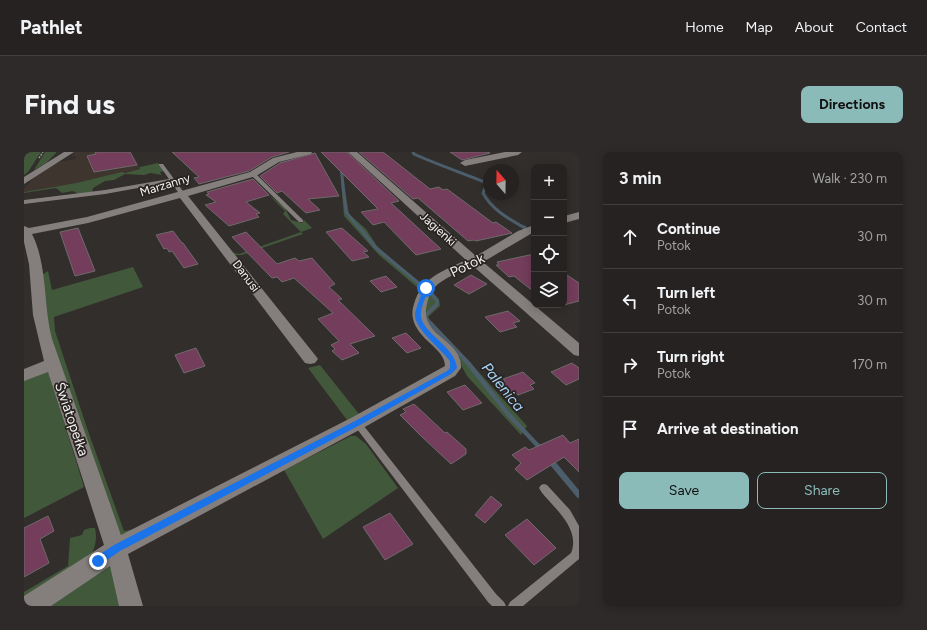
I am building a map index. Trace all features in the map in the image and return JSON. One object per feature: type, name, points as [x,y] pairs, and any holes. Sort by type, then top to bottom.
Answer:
[{"type":"street","points":[[24,181],[60,155],[70,152]]},
{"type":"street","name":"Marzanny","points":[[24,230],[95,218],[253,174],[276,160],[308,152]]},
{"type":"street","name":"Jagienki","points":[[352,152],[474,261],[579,351]]},
{"type":"street","points":[[465,163],[505,153],[518,152]]},
{"type":"street","name":"Danusi","points":[[182,194],[310,359]]},
{"type":"street","points":[[567,219],[579,216]]},
{"type":"street","name":"Światopełka","points":[[24,230],[31,246],[36,272],[42,325],[53,364],[104,516],[117,548],[125,576],[131,606]]},
{"type":"street","name":"Potok","points":[[30,606],[73,579],[117,548],[357,423],[449,372],[454,368],[454,364],[450,356],[422,327],[418,318],[418,313],[426,288],[438,280],[488,255],[531,230]]},
{"type":"street","points":[[24,375],[53,364]]},
{"type":"lane","points":[[161,165],[182,194]]},
{"type":"lane","points":[[253,174],[301,221]]},
{"type":"lane","points":[[24,202],[85,195],[172,180]]},
{"type":"lane","points":[[357,423],[492,598],[500,606]]},
{"type":"lane","points":[[514,606],[575,556],[579,544],[577,533],[572,523],[544,488]]},
{"type":"shaded area","points":[[75,152],[131,152],[141,169],[24,192],[24,189],[36,175],[59,162],[76,159],[75,156],[71,155]]},
{"type":"green space","points":[[24,152],[41,152],[28,172],[24,175]]},
{"type":"green space","points":[[45,152],[56,153],[46,163],[34,170]]},
{"type":"green space","points":[[158,163],[164,171],[160,172],[162,175],[151,173],[144,175],[125,174],[114,180],[105,181],[93,188],[92,192],[78,194],[73,191],[62,193],[56,188],[24,193],[122,172],[125,173],[140,169],[140,167]]},
{"type":"green space","points":[[341,182],[344,184],[349,214],[366,229],[377,246],[423,285],[465,261],[466,258],[444,238],[467,258],[467,260],[433,281],[422,290],[418,291],[418,288],[379,255],[344,216]]},
{"type":"green space","points":[[267,193],[285,208],[291,220],[302,223],[304,220],[312,228],[301,232],[283,214],[285,211]]},
{"type":"green space","points":[[301,232],[303,234],[242,255],[234,255],[234,253],[239,254]]},
{"type":"green space","points":[[133,267],[143,287],[54,317],[55,331],[88,431],[124,531],[150,527],[122,538],[73,408],[48,329],[40,276],[48,271],[52,290]]},
{"type":"green space","points":[[430,290],[439,299],[440,306],[429,316],[426,324],[423,313]]},
{"type":"green space","points":[[459,358],[468,360],[527,426],[521,435],[467,376]]},
{"type":"green space","points":[[320,365],[359,414],[445,370],[424,383],[282,460],[150,527],[347,420],[308,368]]},
{"type":"green space","points":[[47,371],[49,373],[84,487],[24,518],[24,378]]},
{"type":"green space","points":[[351,436],[356,436],[366,444],[398,488],[323,539],[284,470]]},
{"type":"green space","points":[[95,528],[96,535],[92,554],[24,600],[24,592],[68,566],[70,538],[82,535],[84,530]]},
{"type":"green space","points":[[109,561],[125,606],[44,606]]},
{"type":"building","points":[[95,152],[130,152],[137,165],[94,172],[87,156],[96,154]]},
{"type":"building","points":[[172,152],[289,152],[272,157],[249,171],[199,184],[194,178],[199,177]]},
{"type":"building","points":[[321,152],[347,152],[399,201],[391,203],[441,249],[416,255],[384,222],[373,225],[361,212],[378,209]]},
{"type":"building","points":[[359,152],[383,152],[430,189],[439,187],[443,190],[447,189],[493,223],[496,222],[512,233],[476,241],[468,241],[418,198],[413,199]]},
{"type":"building","points":[[450,152],[487,152],[490,153],[462,160]]},
{"type":"building","points":[[315,153],[339,196],[308,199],[320,210],[306,213],[282,191],[277,193],[260,176],[280,163]]},
{"type":"building","points":[[253,179],[269,195],[246,202],[260,213],[256,214],[259,217],[229,226],[205,205],[216,202],[206,195],[209,194],[207,192]]},
{"type":"building","points":[[78,228],[95,271],[75,276],[60,232]]},
{"type":"building","points":[[342,228],[368,251],[363,252],[369,257],[352,261],[326,232]]},
{"type":"building","points":[[173,231],[198,264],[184,268],[172,251],[169,252],[167,248],[164,249],[156,235]]},
{"type":"building","points":[[246,232],[277,264],[295,258],[299,261],[312,258],[335,284],[329,287],[342,299],[338,300],[375,336],[350,344],[359,353],[342,360],[332,351],[335,349],[331,345],[339,341],[318,319],[333,313],[294,278],[282,282],[277,277],[272,278],[232,237]]},
{"type":"building","points":[[531,255],[531,290],[514,276],[509,277],[496,265],[499,265],[497,262]]},
{"type":"building","points":[[471,275],[487,284],[469,294],[454,285]]},
{"type":"building","points":[[567,275],[579,283],[579,301],[567,304]]},
{"type":"building","points":[[386,276],[397,287],[381,292],[370,281]]},
{"type":"building","points":[[508,311],[520,321],[513,323],[517,327],[500,332],[485,317]]},
{"type":"building","points":[[406,333],[421,348],[407,353],[392,338]]},
{"type":"building","points":[[196,348],[205,366],[184,373],[175,355]]},
{"type":"building","points":[[572,363],[579,368],[579,379],[566,385],[551,372]]},
{"type":"building","points":[[523,372],[535,383],[530,385],[534,389],[518,395],[516,393],[508,396],[497,384],[505,381],[503,379]]},
{"type":"building","points":[[465,385],[482,403],[463,410],[447,392]]},
{"type":"building","points":[[414,404],[445,433],[447,432],[466,449],[466,454],[451,464],[420,435],[400,415],[406,412],[403,409]]},
{"type":"building","points":[[563,435],[570,443],[579,439],[579,472],[564,457],[527,480],[515,469],[521,463],[512,455],[525,447],[529,450]]},
{"type":"building","points":[[491,496],[502,505],[485,523],[475,515]]},
{"type":"building","points":[[390,513],[413,544],[385,560],[363,527]]},
{"type":"building","points":[[48,516],[54,531],[40,539],[49,563],[24,577],[24,528]]},
{"type":"building","points":[[527,519],[556,548],[534,565],[505,535]]},
{"type":"waterway","points":[[413,152],[414,154],[423,158],[487,183],[483,193],[491,204],[501,214],[525,228],[524,227]]},
{"type":"waterway","name":"Palenica","points":[[341,167],[346,212],[359,228]]},
{"type":"waterway","name":"Palenica","points":[[359,227],[376,248],[422,286]]},
{"type":"waterway","name":"Palenica","points":[[431,293],[437,301],[437,304],[426,315],[426,318],[432,325]]},
{"type":"waterway","name":"Palenica","points":[[431,324],[468,363],[509,415],[540,448]]},
{"type":"waterway","name":"Palenica","points":[[550,460],[579,495]]},
{"type":"route","points":[[98,561],[117,548],[357,423],[454,368],[453,360],[422,327],[418,318],[418,313],[426,288]]}]
